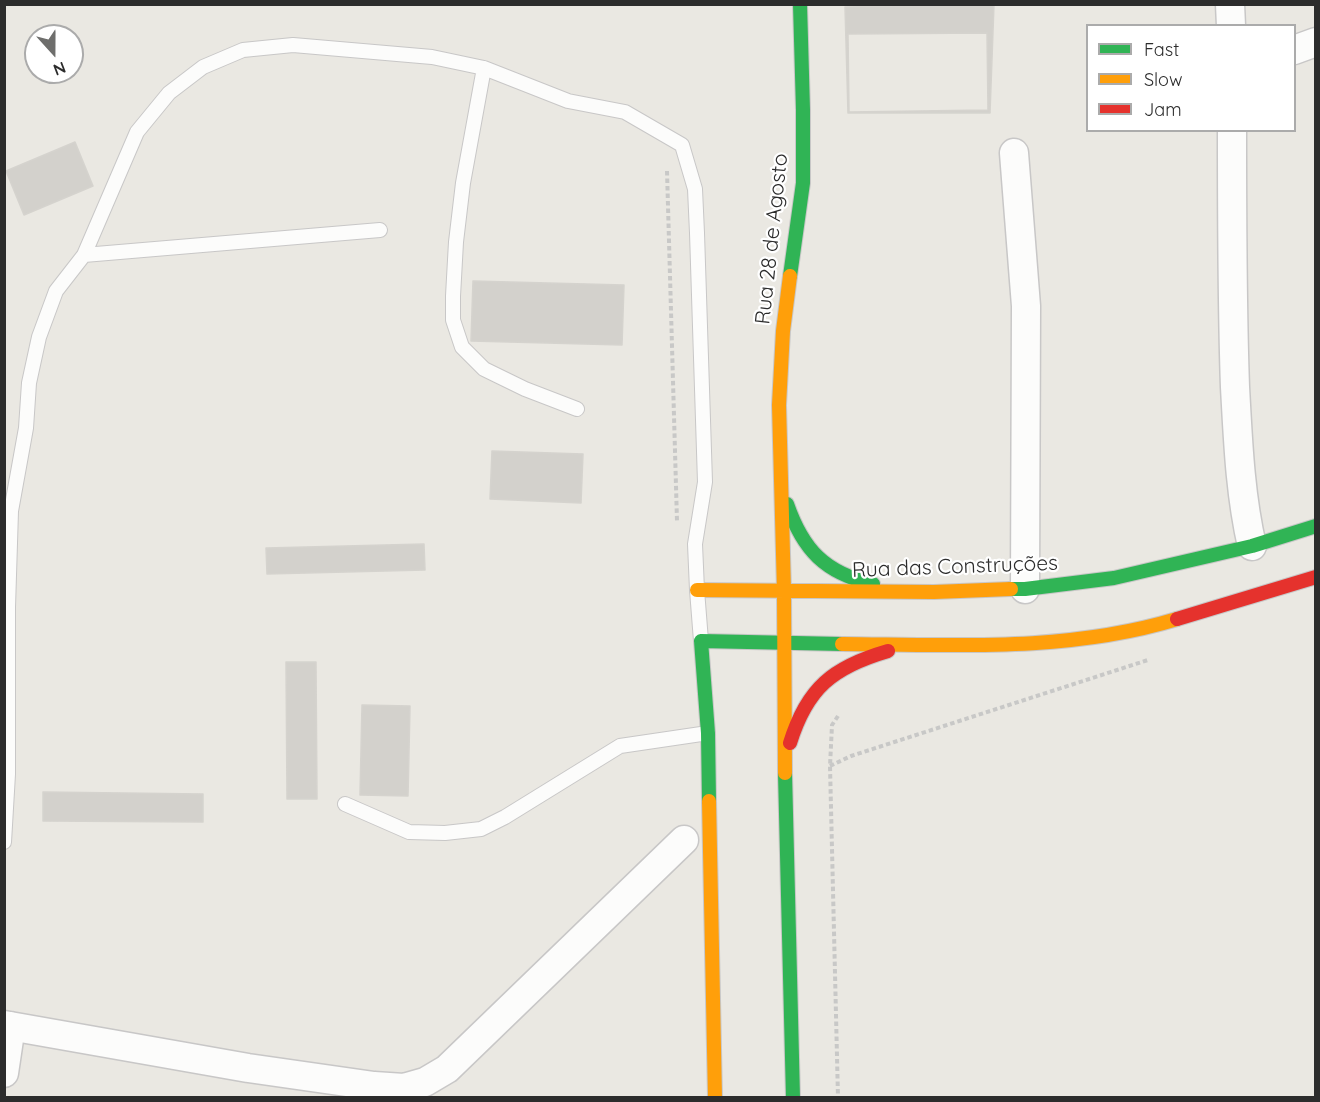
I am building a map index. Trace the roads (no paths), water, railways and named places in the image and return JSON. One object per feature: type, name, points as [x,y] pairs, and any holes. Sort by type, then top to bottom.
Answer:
[{"type":"main road","name":"Rua 28 de Agosto","points":[[781,478],[779,405],[783,331],[803,183],[800,4]]},
{"type":"main road","points":[[781,478],[793,1098]]},
{"type":"main road","points":[[781,478],[789,513],[796,529],[815,555],[827,566],[858,582],[934,592]]},
{"type":"main road","name":"Rua das Construções","points":[[697,590],[934,592],[1025,589],[1114,578],[1252,546],[1316,526]]},
{"type":"main road","points":[[715,1098],[708,734],[701,640],[926,645],[1016,644],[1080,639],[1148,628],[1316,577]]},
{"type":"main road","points":[[785,763],[800,713],[814,692],[832,676],[851,663],[876,654],[926,645]]},
{"type":"street","points":[[1230,4],[1231,24]]},
{"type":"street","points":[[1296,49],[1316,42]]},
{"type":"street","points":[[1232,132],[1232,319],[1238,448],[1245,519],[1252,546]]},
{"type":"street","points":[[1014,153],[1026,306],[1025,589]]},
{"type":"street","points":[[4,1073],[8,1026],[248,1068],[374,1086],[404,1088],[425,1082],[447,1069],[684,840]]},
{"type":"lane","points":[[4,842],[9,774],[7,549],[11,511],[26,428],[29,383],[39,337],[56,291],[84,255],[137,132],[169,93],[203,67],[243,50],[293,45],[432,57],[484,68],[568,101],[626,112],[682,145],[694,189],[697,233],[705,482],[695,544],[701,640]]},
{"type":"lane","points":[[484,68],[463,183],[456,242],[453,320],[462,347],[484,369],[525,389],[577,409]]},
{"type":"lane","points":[[84,255],[380,230]]},
{"type":"lane","points":[[345,804],[409,832],[445,833],[481,829],[505,817],[620,746],[708,734]]}]
